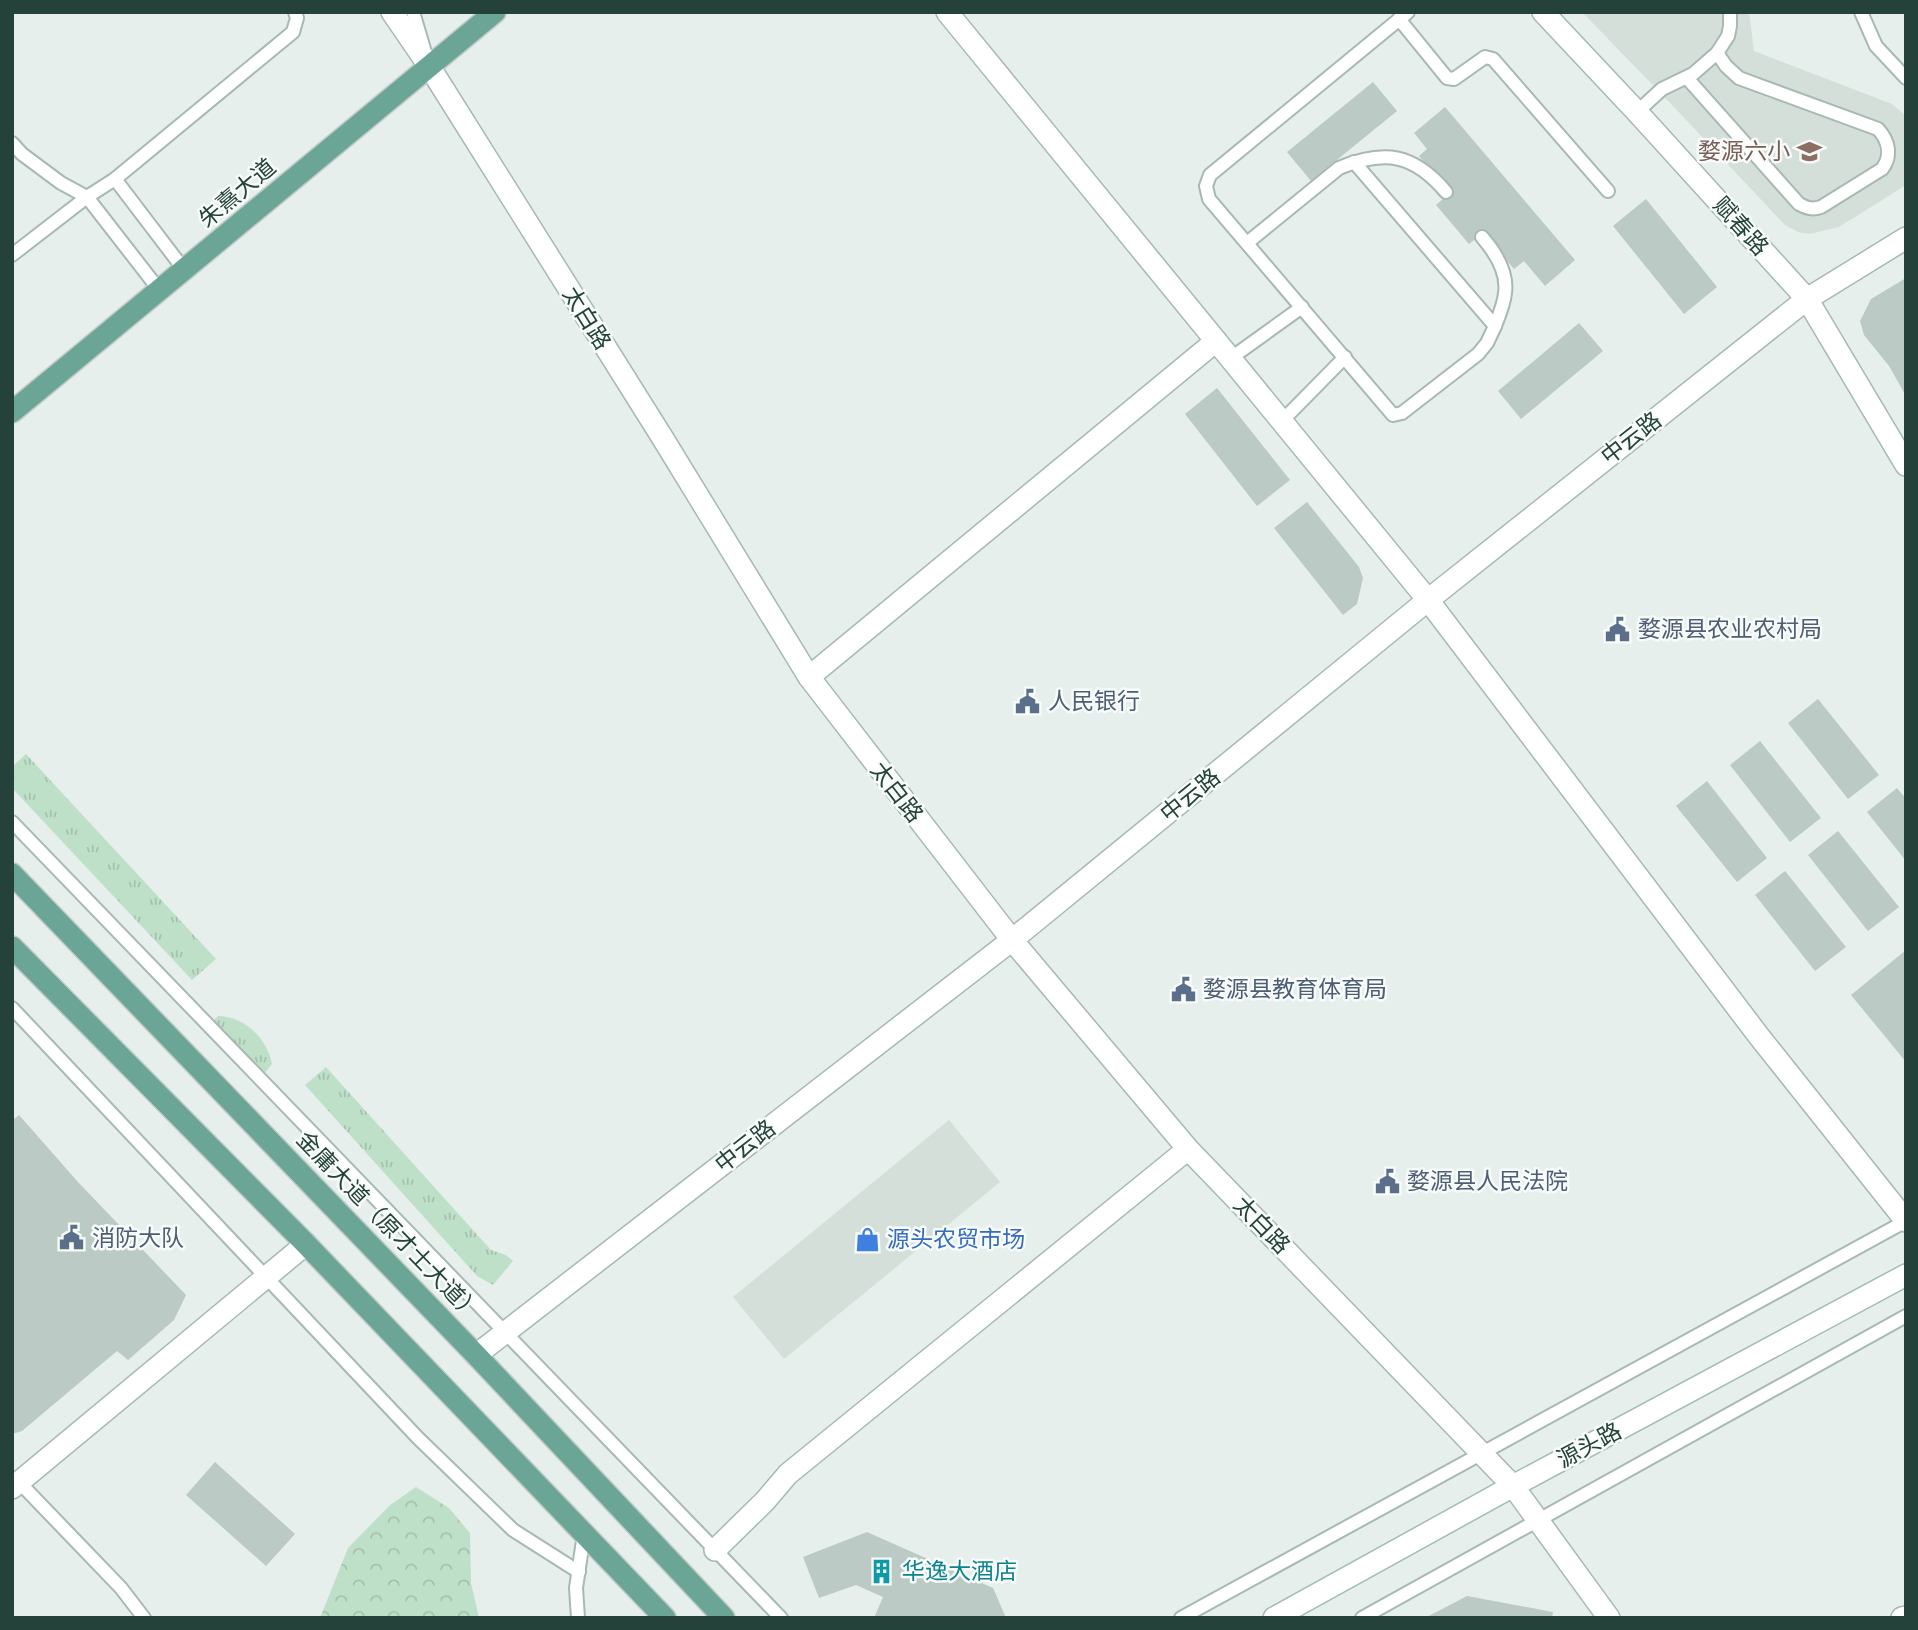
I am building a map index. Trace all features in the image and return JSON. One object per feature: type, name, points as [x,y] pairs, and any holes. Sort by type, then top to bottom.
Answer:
[{"type":"main road","name":"朱熹大道","points":[[12,412],[495,12]]},
{"type":"main road","name":"金庸大道（原才士大道）","points":[[12,874],[476,1355],[724,1618]]},
{"type":"main road","points":[[12,947],[306,1244],[665,1618]]},
{"type":"street","name":"太白路","points":[[391,12],[429,66],[809,677],[1012,940],[1188,1149],[1513,1486],[1609,1618]]},
{"type":"street","points":[[947,12],[1427,600],[1758,1035],[1906,1221]]},
{"type":"street","name":"赋春路","points":[[1543,12],[1807,299],[1906,465]]},
{"type":"street","name":"中云路","points":[[476,1355],[1012,940],[1427,600],[1807,299],[1906,238]]},
{"type":"street","points":[[809,677],[1216,341]]},
{"type":"street","points":[[715,1550],[765,1501],[788,1474],[1188,1149]]},
{"type":"street","points":[[16,1485],[306,1244]]},
{"type":"street","name":"源头路","points":[[1274,1618],[1906,1275]]},
{"type":"lane","points":[[12,255],[115,178],[293,33],[297,18],[295,12]]},
{"type":"lane","points":[[413,12],[429,66]]},
{"type":"lane","points":[[1637,112],[1662,89],[1686,78],[1717,53],[1728,36],[1730,12]]},
{"type":"lane","points":[[1861,12],[1876,46],[1906,78]]},
{"type":"lane","points":[[1482,236],[1498,258],[1505,278],[1505,294],[1487,343],[1478,354],[1402,413],[1393,415],[1209,199],[1206,186],[1210,175],[1404,16],[1447,78],[1454,79],[1485,57],[1493,59],[1608,191]]},
{"type":"lane","points":[[1686,78],[1799,204],[1808,208],[1821,207],[1882,169],[1888,162],[1887,141],[1878,129],[1739,78],[1717,53]]},
{"type":"lane","points":[[12,143],[22,154],[61,183],[87,197],[160,291]]},
{"type":"lane","points":[[1247,243],[1339,168],[1354,162],[1381,156],[1400,158],[1422,169],[1446,192]]},
{"type":"lane","points":[[1354,162],[1495,326]]},
{"type":"lane","points":[[115,178],[184,271]]},
{"type":"lane","points":[[1231,358],[1302,307]]},
{"type":"lane","points":[[1282,421],[1345,357]]},
{"type":"lane","points":[[12,822],[781,1618]]},
{"type":"lane","points":[[12,1008],[418,1438],[513,1530],[579,1572]]},
{"type":"lane","points":[[1181,1618],[1906,1221]]},
{"type":"lane","points":[[1362,1618],[1906,1316]]},
{"type":"lane","points":[[16,1485],[121,1588],[144,1618]]},
{"type":"lane","points":[[578,1618],[576,1588],[584,1534]]},
{"type":"shaded area","name":"婺源六小","points":[[1582,12],[1749,12],[1754,51],[1892,104],[1906,116],[1906,185],[1839,227],[1810,234],[1798,232],[1785,225]]},
{"type":"shaded area","name":"源头农贸市场","points":[[949,1120],[1000,1182],[784,1359],[733,1297]]},
{"type":"green space","points":[[26,754],[216,959],[192,980],[12,788],[12,767]]},
{"type":"green space","points":[[218,1016],[245,1024],[260,1037],[272,1064],[264,1074],[212,1022]]},
{"type":"green space","points":[[326,1067],[491,1250],[506,1255],[513,1261],[493,1285],[477,1276],[305,1085]]},
{"type":"green space","points":[[416,1487],[449,1508],[470,1533],[471,1583],[479,1618],[320,1618],[348,1548],[390,1505]]},
{"type":"building","points":[[1373,82],[1397,111],[1311,181],[1287,152]]},
{"type":"building","points":[[1445,107],[1575,260],[1545,286],[1524,261],[1514,269],[1483,233],[1469,244],[1436,205],[1450,193],[1419,156],[1427,149],[1414,133]]},
{"type":"building","points":[[1646,199],[1717,287],[1684,314],[1613,226]]},
{"type":"building","points":[[1906,278],[1906,396],[1889,366],[1864,335],[1860,321],[1871,299]]},
{"type":"building","points":[[1579,323],[1603,351],[1521,419],[1498,391]]},
{"type":"building","points":[[1217,388],[1290,480],[1257,506],[1185,414]]},
{"type":"building","points":[[1307,502],[1359,567],[1363,578],[1357,604],[1343,615],[1274,528]]},
{"type":"building","points":[[1818,699],[1879,775],[1848,799],[1788,723]]},
{"type":"building","points":[[1760,741],[1821,818],[1790,842],[1730,765]]},
{"type":"building","points":[[1707,781],[1767,858],[1737,882],[1676,806]]},
{"type":"building","points":[[1897,788],[1906,799],[1906,861],[1867,812]]},
{"type":"building","points":[[1838,831],[1899,907],[1868,931],[1808,855]]},
{"type":"building","points":[[1785,871],[1846,947],[1815,971],[1755,895]]},
{"type":"building","points":[[1906,950],[1906,1062],[1851,995]]},
{"type":"building","name":"消防大队","points":[[19,1115],[78,1182],[186,1295],[174,1320],[128,1360],[117,1351],[22,1431],[12,1434],[12,1121]]},
{"type":"building","points":[[215,1462],[295,1534],[266,1566],[186,1495]]},
{"type":"building","name":"华逸大酒店","points":[[867,1532],[993,1588],[1006,1618],[874,1618],[883,1597],[856,1585],[819,1598],[803,1557]]},
{"type":"building","points":[[1467,1596],[1553,1612],[1552,1618],[1425,1618]]},
{"type":"place","name":"婺源六小","points":[[1810,151]]},
{"type":"place","name":"婺源县农业农村局","points":[[1618,629]]},
{"type":"place","name":"人民银行","points":[[1028,701]]},
{"type":"place","name":"婺源县教育体育局","points":[[1183,989]]},
{"type":"place","name":"婺源县人民法院","points":[[1387,1181]]},
{"type":"place","name":"消防大队","points":[[72,1238]]},
{"type":"place","name":"源头农贸市场","points":[[867,1239]]},
{"type":"place","name":"华逸大酒店","points":[[882,1571]]}]
